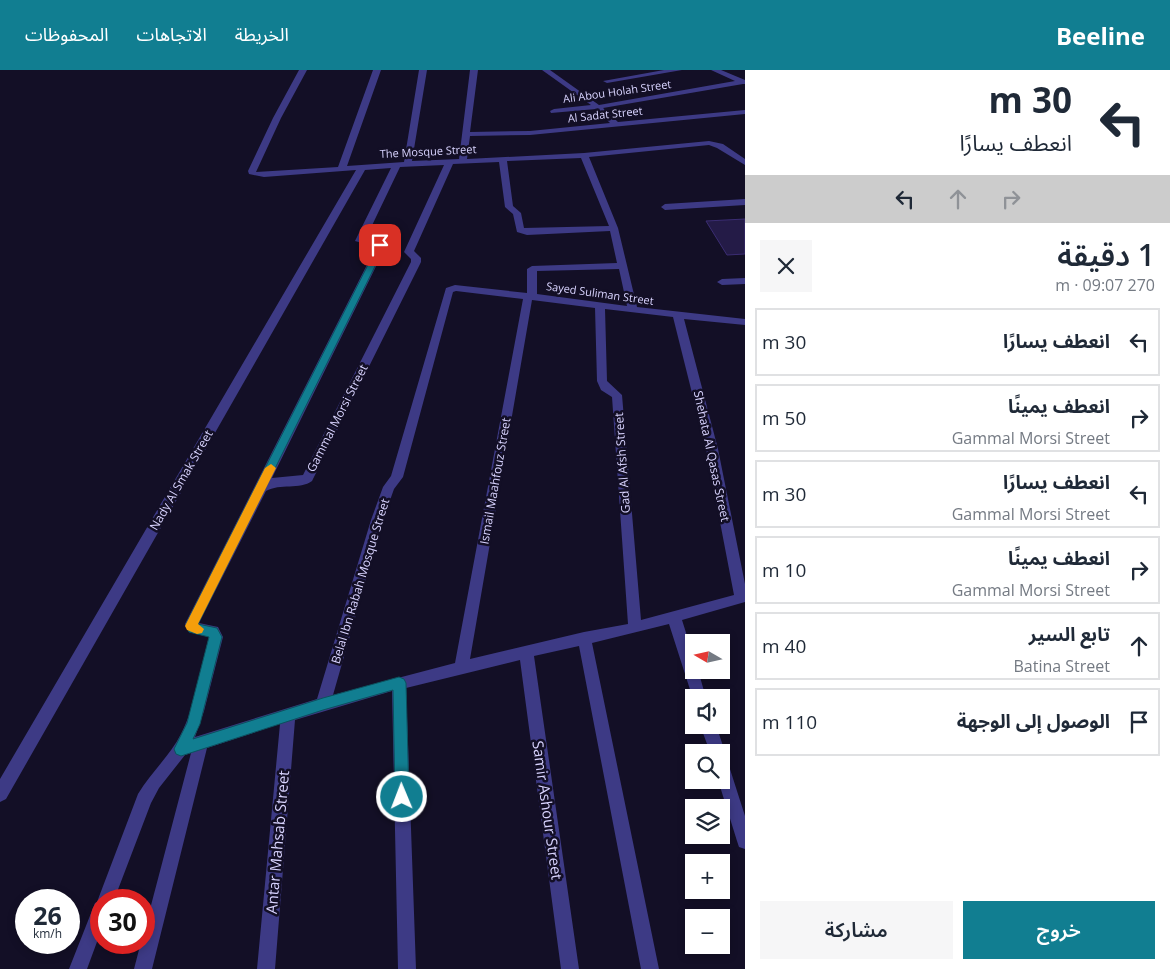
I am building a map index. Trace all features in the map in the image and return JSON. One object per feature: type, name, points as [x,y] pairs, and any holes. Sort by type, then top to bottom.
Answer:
[{"type":"street","name":"The Mosque Street","points":[[303,70],[276,118],[252,171],[253,174],[264,175],[403,164],[584,155],[705,143],[720,146],[745,163]]},
{"type":"street","points":[[342,168],[377,70]]},
{"type":"street","points":[[109,889],[144,799],[153,783],[181,749],[194,724],[216,637],[213,631],[194,628],[192,624],[381,246],[360,241],[403,164],[423,70]]},
{"type":"street","points":[[456,161],[467,134],[474,70]]},
{"type":"street","points":[[546,70],[552,77],[570,86],[598,107],[615,124]]},
{"type":"street","points":[[607,80],[678,70]]},
{"type":"street","points":[[715,70],[733,74],[744,82]]},
{"type":"street","name":"Ali Abou Holah Street","points":[[554,111],[598,107],[744,82]]},
{"type":"street","name":"Al Sadat Street","points":[[467,134],[530,133],[745,112]]},
{"type":"street","points":[[584,155],[614,228],[633,310]]},
{"type":"street","points":[[503,159],[509,207],[517,213],[518,228],[520,230],[527,232],[614,228]]},
{"type":"street","name":"Gammal Morsi Street","points":[[261,488],[272,482],[306,480],[308,478],[416,262],[416,258],[409,252],[456,161]]},
{"type":"street","name":"Nady Al Smak Street","points":[[0,794],[362,167]]},
{"type":"street","points":[[665,208],[745,202]]},
{"type":"street","name":"Ismail Maahfouz Street","points":[[462,666],[530,296],[532,269],[622,266]]},
{"type":"street","points":[[722,282],[745,281]]},
{"type":"street","name":"Sayed Suliman Street","points":[[451,288],[530,296],[678,316],[745,322]]},
{"type":"street","name":"Belal Ibn Rabah Mosque Street","points":[[323,704],[377,520],[389,487],[397,477],[451,288]]},
{"type":"street","name":"Gad Al Afsh Street","points":[[600,305],[602,381],[605,387],[617,395],[635,628]]},
{"type":"street","name":"Shehata Al Qasas Street","points":[[678,316],[712,449],[743,597]]},
{"type":"street","points":[[181,749],[323,704],[399,683],[462,666],[635,628],[743,597]]},
{"type":"street","points":[[674,617],[696,689]]},
{"type":"street","points":[[584,638],[650,969]]},
{"type":"street","name":"Samir Ashour Street","points":[[526,652],[570,969]]},
{"type":"street","points":[[399,683],[407,969]]},
{"type":"street","name":"Antar Mahsab Street","points":[[266,969],[288,715]]},
{"type":"street","points":[[143,969],[201,743]]},
{"type":"street","points":[[728,789],[745,841]]},
{"type":"street","points":[[78,969],[90,938]]},
{"type":"building","points":[[745,219],[745,254],[727,255],[706,221]]},
{"type":"slow traffic","points":[[197,629],[192,624],[271,468]]},
{"type":"route","points":[[380,245],[192,624],[194,628],[213,631],[216,637],[194,724],[181,749],[323,704],[399,683],[402,797]]}]
